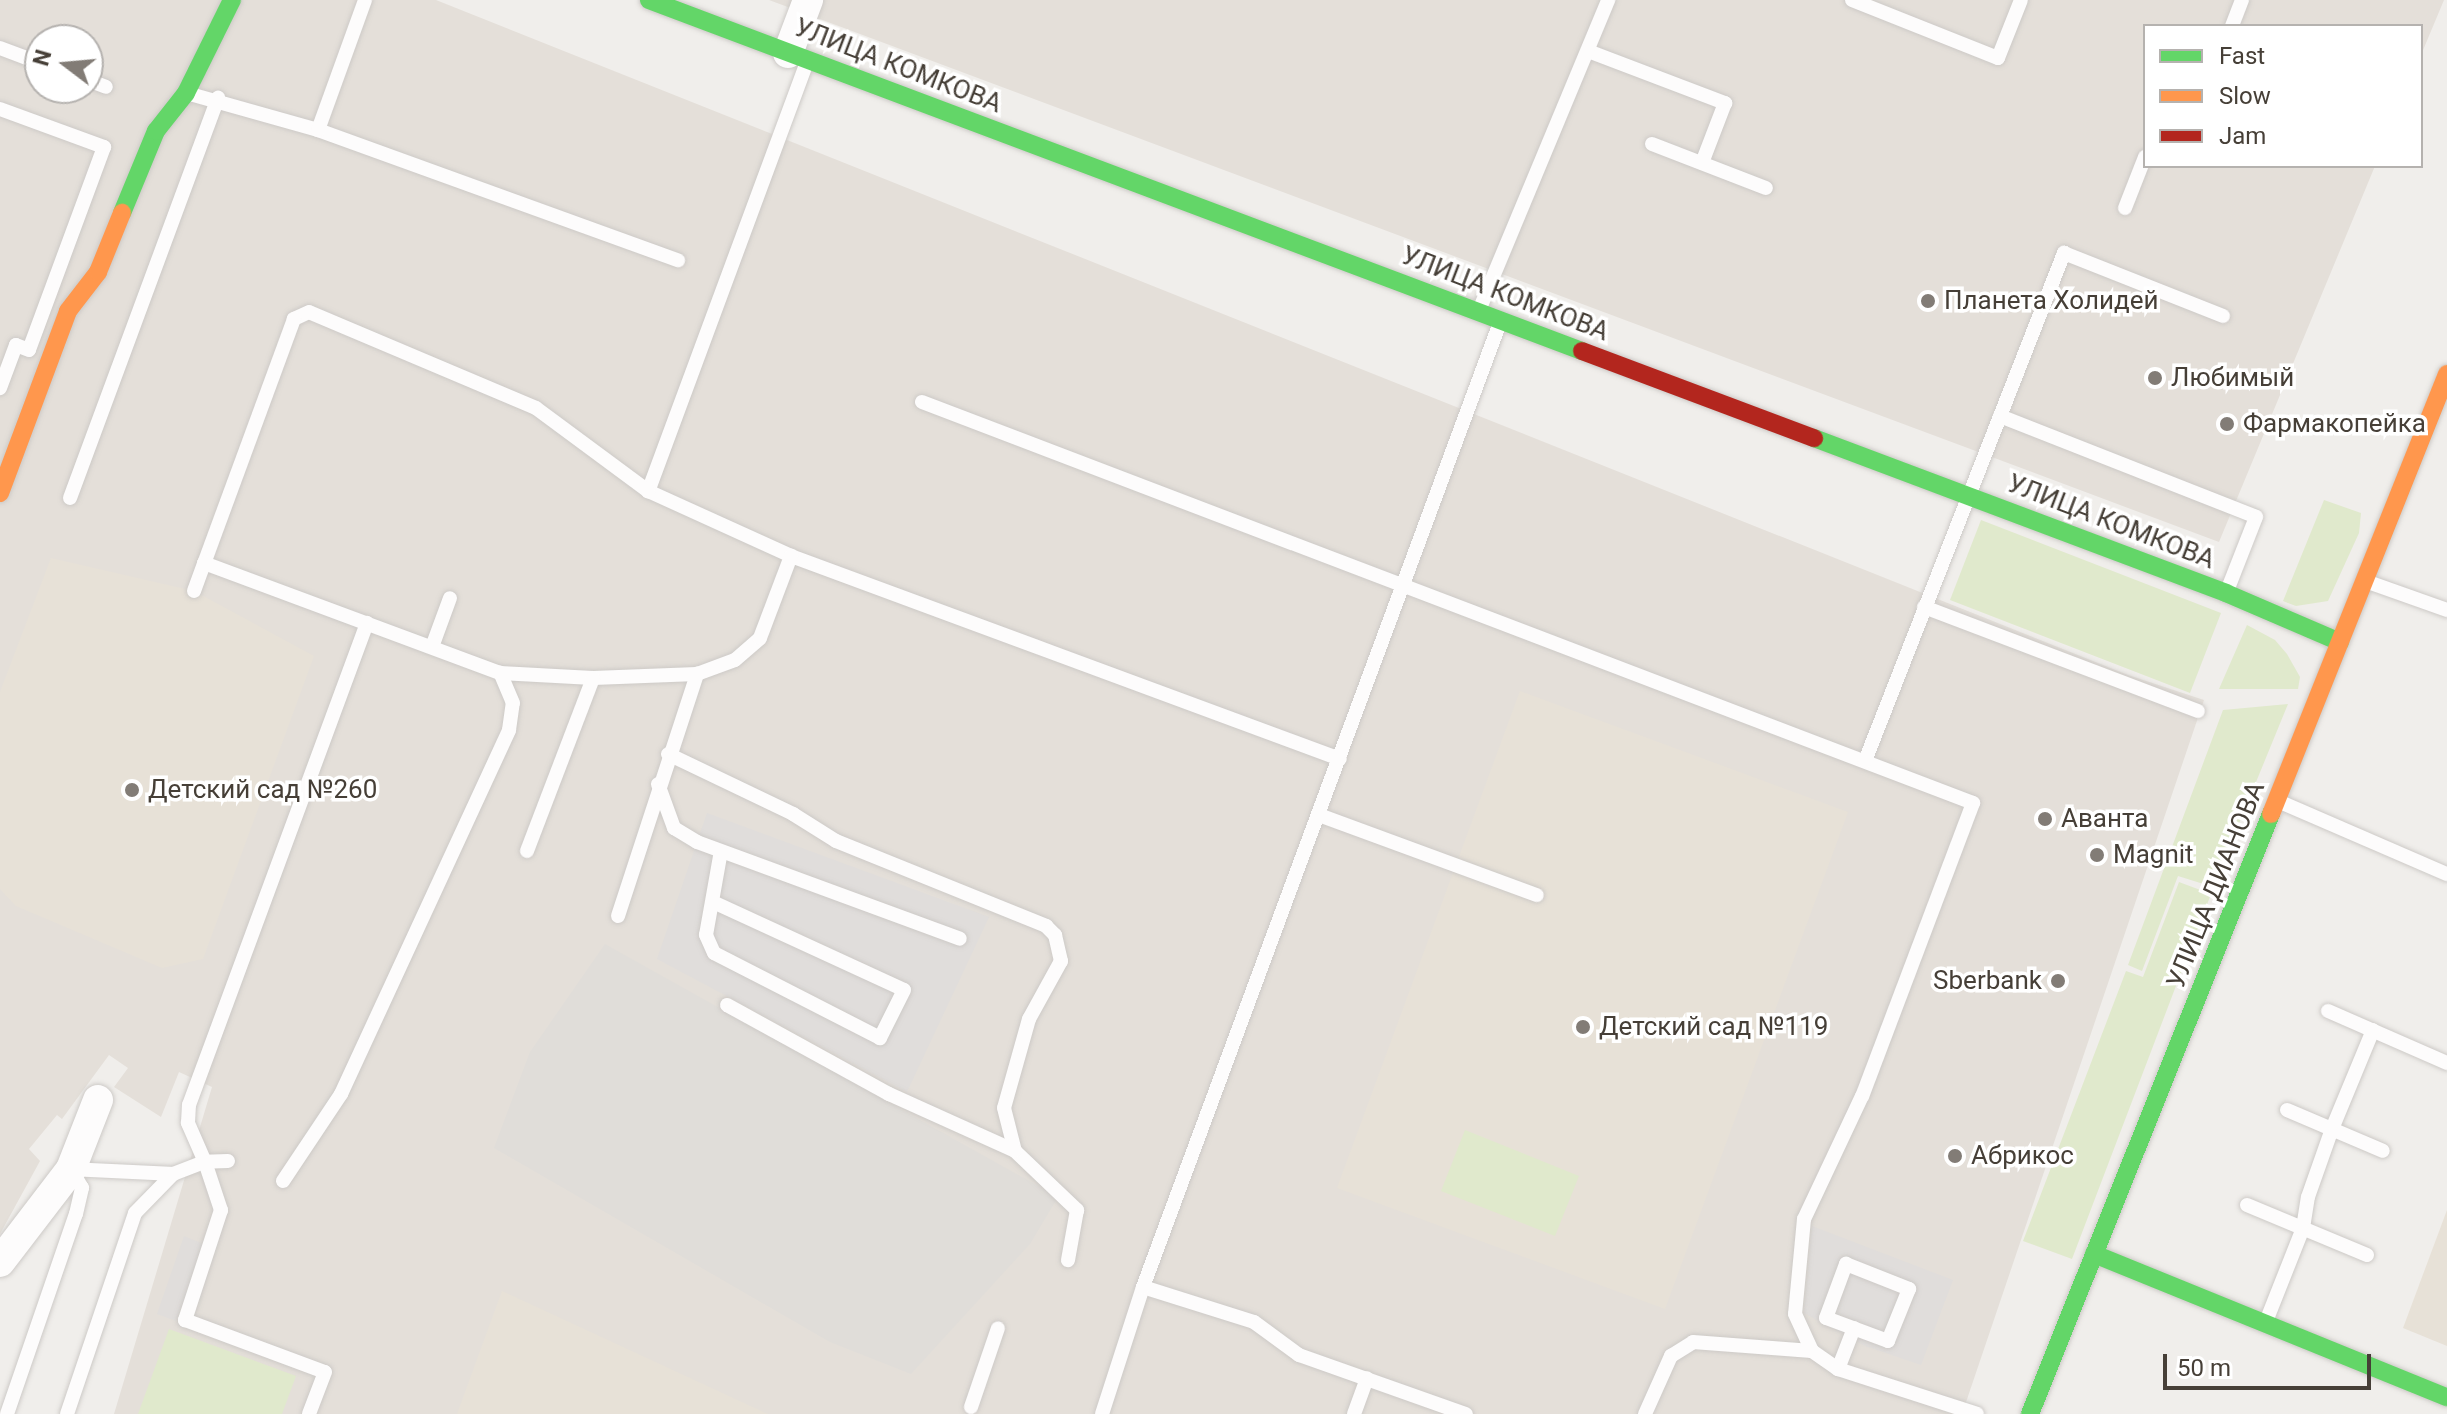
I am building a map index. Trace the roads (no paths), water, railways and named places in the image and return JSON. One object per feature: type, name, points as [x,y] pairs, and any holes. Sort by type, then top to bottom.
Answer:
[{"type":"street","points":[[0,493],[68,311],[98,272],[156,131],[186,93],[232,0]]},
{"type":"street","name":"УЛИЦА КОМКОВА","points":[[649,0],[2226,593],[2340,642]]},
{"type":"street","points":[[798,56],[808,0]]},
{"type":"street","name":"УЛИЦА ДИАНОВА","points":[[2030,1414],[2447,374]]},
{"type":"street","points":[[0,1262],[71,1169],[98,1100]]},
{"type":"street","points":[[2094,1254],[2447,1397]]},
{"type":"lane","points":[[318,130],[365,0]]},
{"type":"lane","points":[[1479,312],[1608,0]]},
{"type":"lane","points":[[1852,0],[1998,58],[2021,0]]},
{"type":"lane","points":[[2233,24],[2242,0]]},
{"type":"lane","points":[[0,48],[24,57]]},
{"type":"lane","points":[[1588,51],[1725,103],[1702,163]]},
{"type":"lane","points":[[648,491],[798,56]]},
{"type":"lane","points":[[186,93],[218,98],[318,130],[678,260]]},
{"type":"lane","points":[[70,498],[218,98]]},
{"type":"lane","points":[[0,109],[104,147],[29,350],[16,345],[0,388]]},
{"type":"lane","points":[[1652,144],[1766,188]]},
{"type":"lane","points":[[2125,208],[2143,162]]},
{"type":"lane","points":[[1865,761],[2064,253],[2223,316]]},
{"type":"lane","points":[[194,591],[294,319],[309,312],[536,408],[648,491],[791,556],[1340,759]]},
{"type":"lane","points":[[1102,1414],[1143,1287],[1500,320]]},
{"type":"lane","points":[[922,402],[1973,803],[1862,1096],[1804,1219],[1795,1314],[1812,1351]]},
{"type":"lane","points":[[2000,416],[2256,517],[2226,593]]},
{"type":"lane","points":[[204,563],[500,673],[593,678],[697,674],[735,660],[760,638],[791,556]]},
{"type":"lane","points":[[2364,580],[2447,610]]},
{"type":"lane","points":[[432,647],[450,598]]},
{"type":"lane","points":[[1924,607],[2198,711]]},
{"type":"lane","points":[[309,1414],[325,1372],[185,1320],[221,1210],[188,1123],[189,1105],[367,623]]},
{"type":"lane","points":[[283,1181],[341,1094],[509,730],[513,703],[500,673]]},
{"type":"lane","points":[[618,916],[638,865],[658,784],[697,674]]},
{"type":"lane","points":[[527,851],[593,678]]},
{"type":"lane","points":[[668,754],[793,814],[836,841],[1046,926],[1055,935],[1061,961],[1029,1019],[1011,1067],[1004,1108],[1015,1151]]},
{"type":"lane","points":[[658,784],[674,828],[721,851],[960,939]]},
{"type":"lane","points":[[2278,801],[2447,874]]},
{"type":"lane","points":[[1319,815],[1537,895]]},
{"type":"lane","points":[[713,902],[904,990],[880,1038],[714,953],[706,935],[721,851]]},
{"type":"lane","points":[[727,1005],[889,1094],[1015,1151],[1077,1210],[1068,1260]]},
{"type":"lane","points":[[2328,1011],[2447,1063]]},
{"type":"lane","points":[[2265,1323],[2303,1228],[2308,1197],[2332,1129],[2373,1030]]},
{"type":"lane","points":[[2287,1110],[2383,1151]]},
{"type":"lane","points":[[71,1169],[173,1174],[205,1162],[228,1161]]},
{"type":"lane","points":[[7,1414],[76,1214],[82,1188],[71,1169]]},
{"type":"lane","points":[[67,1414],[135,1213],[173,1174]]},
{"type":"lane","points":[[2247,1205],[2367,1255]]},
{"type":"lane","points":[[1846,1264],[1909,1289],[1888,1341],[1854,1328],[1826,1318],[1846,1264]]},
{"type":"lane","points":[[1143,1287],[1254,1322],[1299,1355],[1466,1414]]},
{"type":"lane","points":[[971,1407],[998,1328]]},
{"type":"lane","points":[[1838,1369],[1854,1328]]},
{"type":"lane","points":[[1645,1414],[1671,1356],[1693,1342],[1812,1351],[1838,1369],[1966,1413]]},
{"type":"lane","points":[[1354,1414],[1367,1378]]},
{"type":"place","name":"Планета Холидей","points":[[1928,301]]},
{"type":"place","name":"Любимый","points":[[2155,378]]},
{"type":"place","name":"Фармакопейка","points":[[2227,424]]},
{"type":"place","name":"Детский сад №260","points":[[132,790]]},
{"type":"place","name":"Аванта","points":[[2045,819]]},
{"type":"place","name":"Magnit","points":[[2097,855]]},
{"type":"place","name":"Sberbank","points":[[2058,981]]},
{"type":"place","name":"Детский сад №119","points":[[1583,1027]]},
{"type":"place","name":"Абрикос","points":[[1955,1156]]}]
